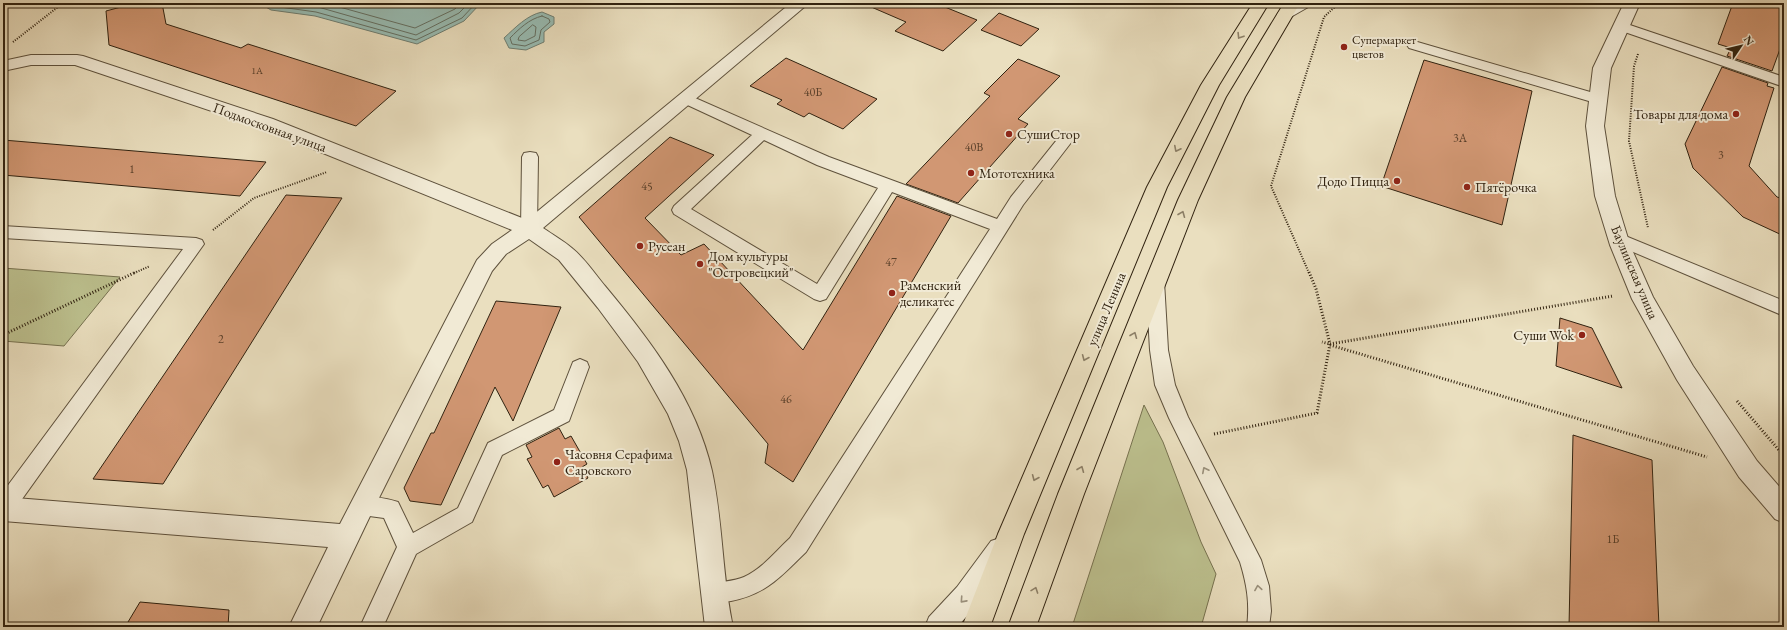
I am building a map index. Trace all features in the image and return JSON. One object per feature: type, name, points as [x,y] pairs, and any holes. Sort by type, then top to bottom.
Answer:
[{"type":"main road","name":"улица Ленина","points":[[976,627],[1011,534],[1157,187],[1210,85],[1261,3]]},
{"type":"main road","points":[[1022,627],[1071,494],[1188,200],[1236,97],[1288,9]]},
{"type":"street","points":[[303,627],[362,506],[484,266],[499,249],[529,229],[801,3]]},
{"type":"street","name":"Баулинская улица","points":[[1632,3],[1602,68],[1595,126],[1604,196],[1618,239],[1643,299],[1681,367],[1748,469],[1784,510]]},
{"type":"street","name":"Подмосковная улица","points":[[3,66],[31,60],[77,60],[266,123],[529,229],[566,255],[626,326],[665,388],[685,426],[698,468],[708,533],[718,627]]},
{"type":"street","points":[[3,509],[347,537]]},
{"type":"street","points":[[939,627],[967,596],[1011,534]]},
{"type":"lane","points":[[1288,9],[1305,3]]},
{"type":"lane","points":[[1621,26],[1784,82]]},
{"type":"lane","points":[[1414,45],[1599,99]]},
{"type":"lane","points":[[686,99],[823,161],[1001,226]]},
{"type":"lane","points":[[762,134],[680,210],[820,294],[888,185]]},
{"type":"lane","points":[[715,594],[748,587],[769,573],[798,545],[1017,201],[1065,140]]},
{"type":"lane","points":[[529,229],[530,157]]},
{"type":"lane","points":[[3,232],[196,244]]},
{"type":"lane","points":[[1618,239],[1784,309]]},
{"type":"lane","points":[[3,509],[196,244]]},
{"type":"lane","points":[[1155,281],[1159,350],[1165,385],[1189,439],[1250,560],[1258,586],[1260,611],[1258,627]]},
{"type":"lane","points":[[371,627],[408,547],[465,515],[495,449],[562,415],[580,367]]},
{"type":"lane","points":[[362,506],[391,509],[408,547]]},
{"type":"path","points":[[9,45],[63,3]]},
{"type":"path","points":[[1189,439],[1317,413],[1330,344],[1316,289],[1271,186],[1324,17],[1339,3]]},
{"type":"path","points":[[1645,34],[1634,66],[1629,141],[1654,254]]},
{"type":"path","points":[[196,244],[254,198],[359,161]]},
{"type":"path","points":[[3,335],[153,264]]},
{"type":"path","points":[[1330,344],[1617,295]]},
{"type":"path","points":[[1322,342],[1748,469]]},
{"type":"green space","points":[[3,268],[120,277],[64,346],[3,341]]},
{"type":"green space","points":[[1144,405],[1163,442],[1201,542],[1216,574],[1201,627],[1072,627]]},
{"type":"water","points":[[259,3],[481,3],[464,21],[417,44],[315,16],[271,10]]},
{"type":"water","points":[[542,12],[554,17],[554,24],[544,32],[544,42],[526,50],[509,48],[504,38],[526,19]]},
{"type":"building","points":[[136,3],[162,3],[166,24],[241,48],[248,44],[396,91],[356,126],[109,45],[106,11]]},
{"type":"building","points":[[862,3],[935,3],[977,20],[943,51],[895,31],[906,22]]},
{"type":"building","points":[[1733,3],[1784,3],[1784,38],[1772,71],[1727,56],[1731,48],[1718,44]]},
{"type":"building","points":[[999,13],[1039,29],[1021,46],[981,30]]},
{"type":"building","points":[[786,58],[877,99],[843,129],[809,113],[804,117],[777,104],[782,100],[750,86]]},
{"type":"building","points":[[1018,59],[1060,76],[1018,119],[1028,124],[958,203],[906,184],[990,96],[984,93]]},
{"type":"building","points":[[1424,60],[1532,91],[1502,225],[1381,186]]},
{"type":"building","points":[[1722,67],[1768,83],[1767,86],[1774,88],[1749,166],[1777,197],[1784,199],[1784,236],[1743,217],[1693,168],[1685,144]]},
{"type":"building","points":[[670,137],[714,155],[645,218],[681,255],[704,244],[803,350],[897,196],[951,216],[793,482],[765,463],[768,444],[579,217]]},
{"type":"building","points":[[3,140],[266,162],[240,196],[3,175]]},
{"type":"building","points":[[286,195],[342,198],[163,484],[93,479]]},
{"type":"building","points":[[496,301],[561,307],[513,421],[495,387],[441,505],[410,501],[404,488],[431,433],[434,433]]},
{"type":"building","points":[[1560,318],[1592,328],[1622,388],[1556,366]]},
{"type":"building","name":"Часовня Серафима Саровского","points":[[559,428],[565,439],[571,436],[587,464],[582,467],[588,478],[554,497],[548,485],[543,488],[527,459],[532,457],[526,445]]},
{"type":"building","points":[[1573,435],[1652,460],[1659,627],[1569,627]]},
{"type":"building","points":[[140,602],[229,610],[228,627],[125,627]]},
{"type":"place","name":"Супермаркет цветов","points":[[1344,47]]},
{"type":"place","name":"Товары для дома","points":[[1736,114]]},
{"type":"place","name":"СушиСтор","points":[[1009,134]]},
{"type":"place","name":"Мототехника","points":[[971,173]]},
{"type":"place","name":"Додо Пицца","points":[[1397,181]]},
{"type":"place","name":"Пятёрочка","points":[[1467,187]]},
{"type":"place","name":"Русеан","points":[[640,246]]},
{"type":"place","name":"Дом культуры \"Островецкий\"","points":[[700,264]]},
{"type":"place","name":"Раменский деликатес","points":[[892,293]]},
{"type":"place","name":"Суши Wok","points":[[1582,335]]},
{"type":"place","name":"Часовня Серафима Саровского","points":[[557,462]]}]
